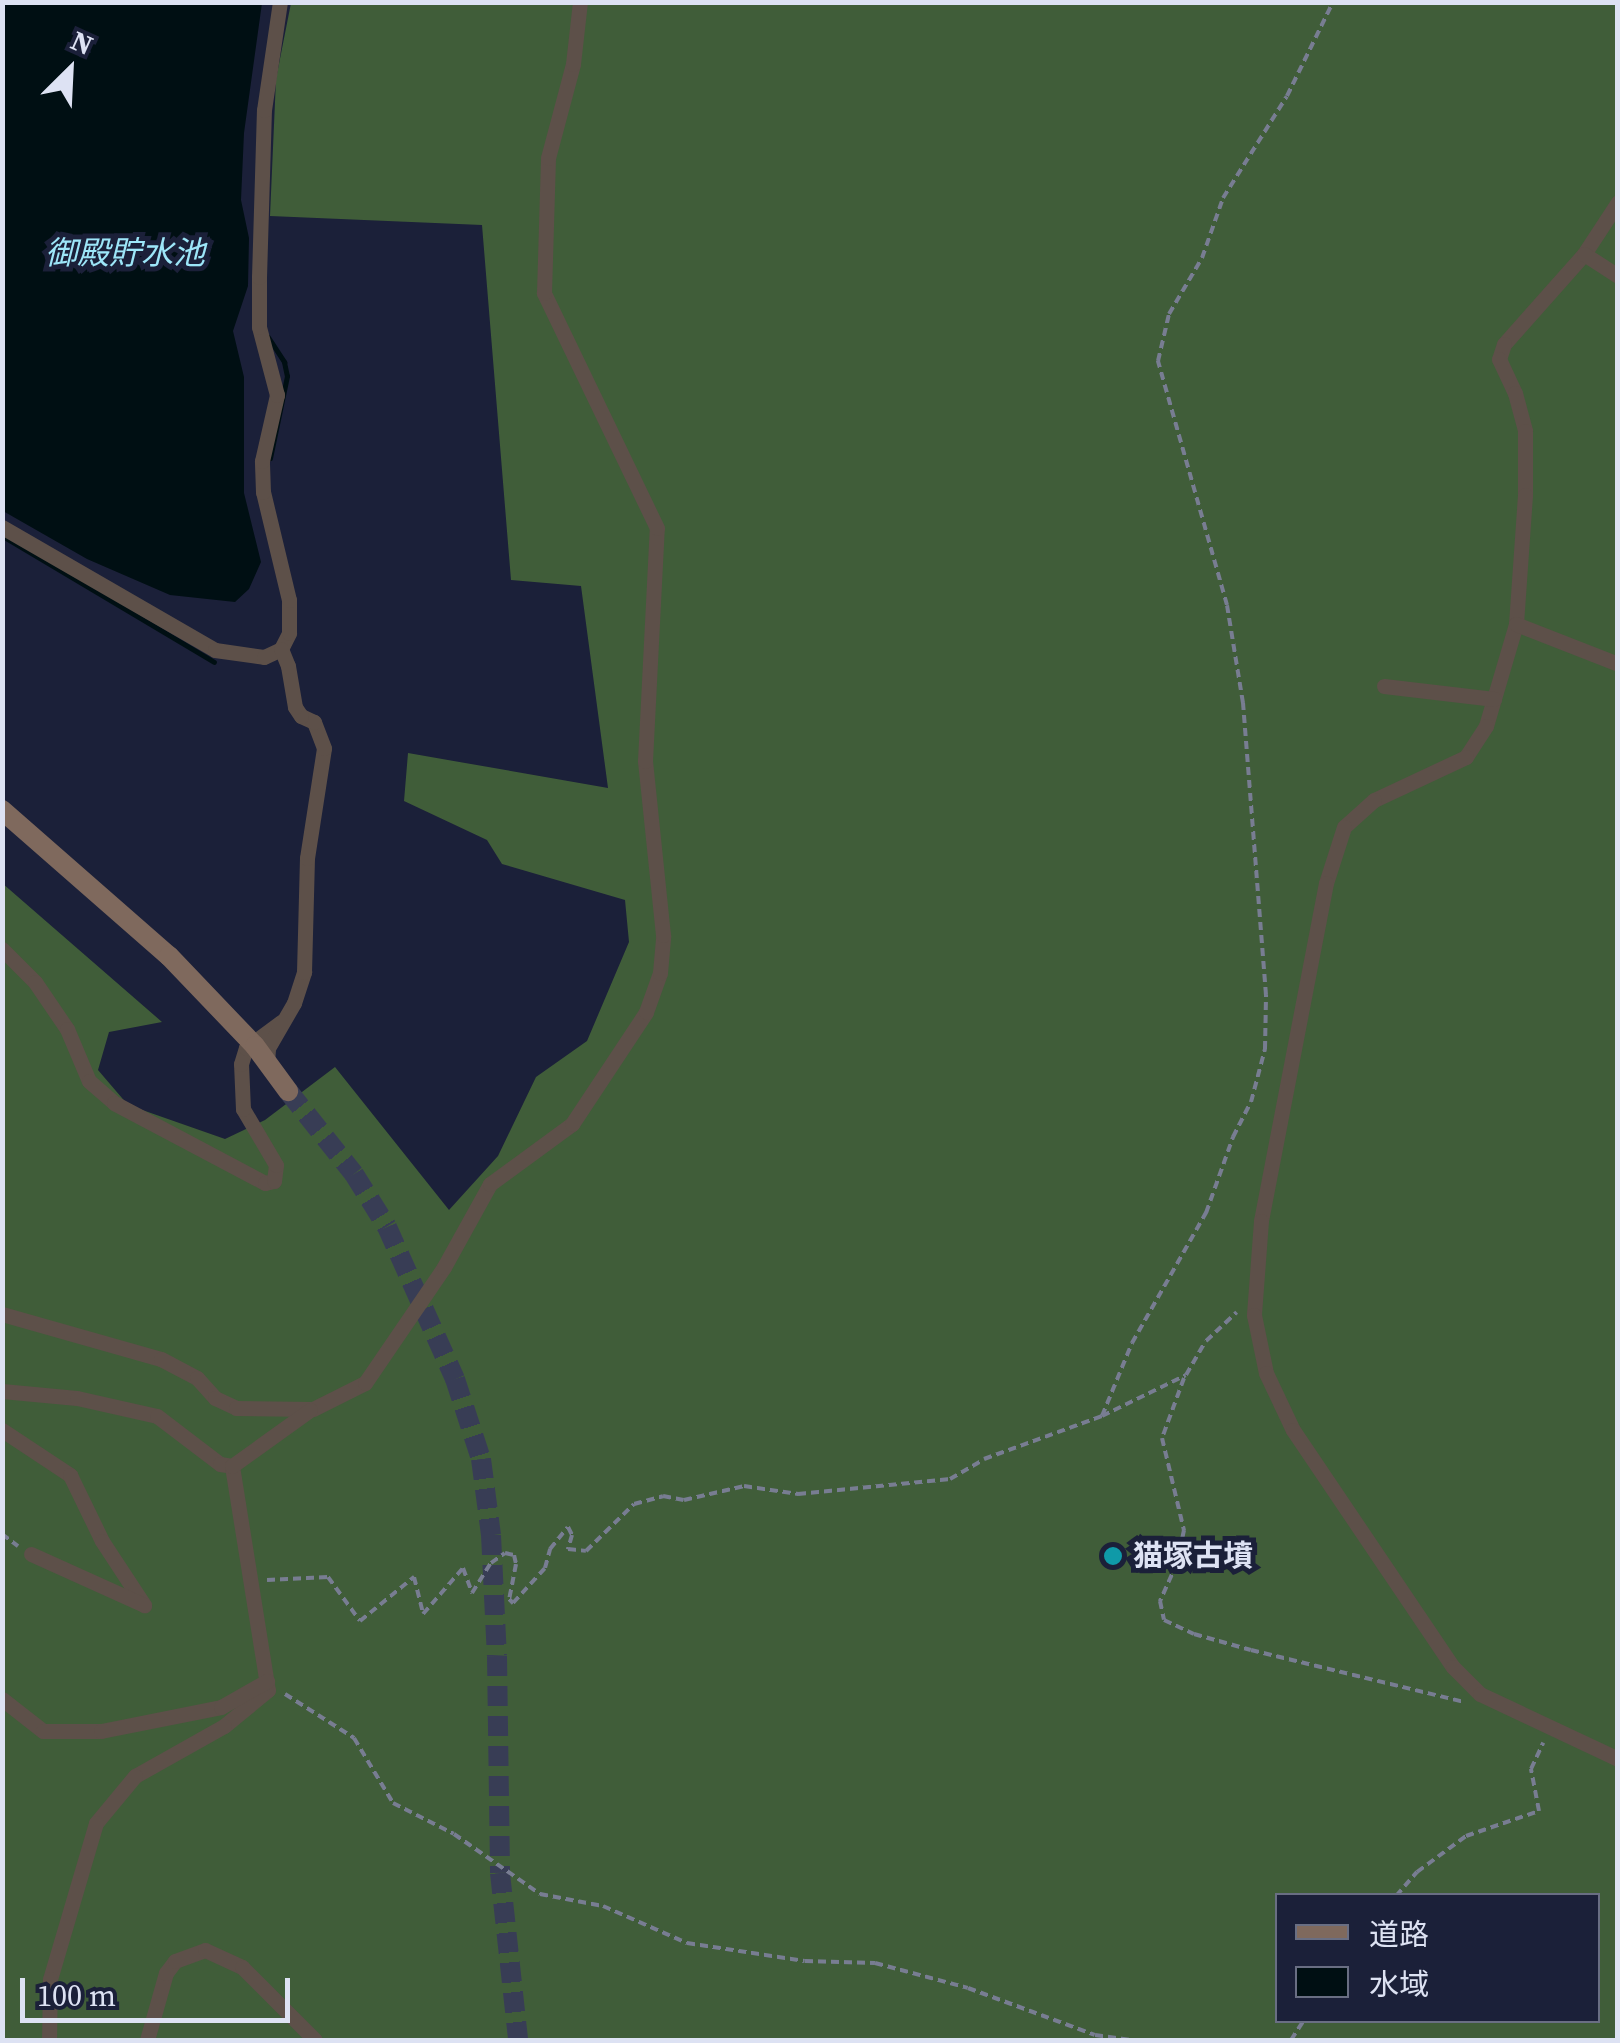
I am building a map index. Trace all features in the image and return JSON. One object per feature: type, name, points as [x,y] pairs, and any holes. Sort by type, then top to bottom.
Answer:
[{"type":"street","points":[[2,527],[215,650],[264,657],[281,649],[289,632],[289,600],[263,492],[262,460],[277,395],[260,327],[264,110],[280,2]]},
{"type":"street","points":[[2,1391],[77,1398],[157,1416],[220,1464],[232,1466],[313,1408],[365,1383],[402,1322],[444,1267],[490,1184],[572,1124],[646,1012],[660,973],[663,935],[644,762],[656,528],[544,293],[548,158],[573,64],[580,2]]},
{"type":"street","points":[[1618,202],[1584,254],[1504,344],[1500,359],[1516,394],[1525,431],[1516,624],[1486,726],[1466,757],[1374,800],[1344,826],[1326,883],[1265,1202],[1254,1315],[1266,1373],[1293,1430],[1442,1652],[1480,1694],[1549,1730],[1618,1759]]},
{"type":"street","points":[[1584,254],[1618,276]]},
{"type":"street","points":[[1516,624],[1616,658]]},
{"type":"street","points":[[267,1062],[268,1048],[294,1002],[308,947],[307,858],[324,748],[314,722],[295,707],[281,649]]},
{"type":"street","points":[[1384,686],[1494,699]]},
{"type":"street","points":[[2,810],[170,956],[267,1062],[288,1091]]},
{"type":"street","points":[[2,949],[35,982],[67,1028],[89,1081],[114,1103],[265,1184],[274,1181],[276,1166],[243,1109],[241,1064],[246,1048],[281,1022]]},
{"type":"street","points":[[2,1314],[161,1360],[197,1378],[215,1398],[236,1408],[313,1408]]},
{"type":"street","points":[[2,1430],[70,1475],[111,1557],[144,1606],[30,1554]]},
{"type":"street","points":[[49,2040],[50,1979],[96,1823],[135,1776],[251,1708],[268,1690],[232,1466]]},
{"type":"street","points":[[2,1699],[43,1731],[102,1731],[220,1707],[267,1681]]},
{"type":"street","points":[[147,2040],[166,1974],[176,1961],[205,1950],[242,1967],[315,2040]]},
{"type":"path","points":[[1102,1416],[1132,1343],[1206,1213],[1233,1137],[1251,1102],[1265,1049],[1266,995],[1243,703],[1227,605],[1158,361],[1169,314],[1202,258],[1223,198],[1288,96],[1333,2]]},
{"type":"path","points":[[1255,1296],[1206,1341],[1186,1375],[1162,1438],[1184,1530],[1177,1563],[1160,1601],[1164,1620],[1194,1634],[1251,1650],[1465,1702]]},
{"type":"path","points":[[252,1580],[328,1577],[360,1621],[414,1577],[422,1614],[463,1568],[467,1588],[472,1593],[491,1563],[506,1553],[514,1556],[516,1564],[508,1599],[512,1603],[545,1568],[559,1533],[568,1527],[572,1535],[568,1549],[586,1550],[634,1504],[663,1496],[684,1500],[714,1496],[744,1486],[798,1494],[950,1480],[1028,1439],[1102,1416],[1186,1375]]},
{"type":"path","points":[[267,1681],[354,1738],[393,1803],[454,1834],[540,1894],[603,1906],[686,1944],[805,1961],[875,1963],[968,1988],[1096,2036],[1132,2040]]},
{"type":"path","points":[[1399,1893],[1417,1872],[1466,1836],[1538,1811],[1531,1769],[1549,1730]]},
{"type":"green space","points":[[291,3],[1617,3],[1617,2040],[3,2040],[2,883],[162,1022],[109,1032],[98,1070],[128,1105],[225,1139],[265,1120],[335,1067],[449,1210],[498,1156],[536,1077],[587,1041],[629,942],[625,900],[502,864],[487,840],[404,801],[408,753],[608,788],[581,586],[511,580],[482,225],[270,216],[276,79]]},
{"type":"water","name":"御殿貯水池","points":[[3,2],[262,3],[244,133],[241,200],[249,238],[248,286],[233,331],[244,377],[244,493],[261,562],[249,589],[235,602],[170,595],[87,559],[3,511]]},
{"type":"waterway","points":[[268,337],[284,362],[287,376],[270,458]]},
{"type":"waterway","points":[[6,538],[214,662]]},
{"type":"tunnel","points":[[288,1091],[354,1174],[387,1227],[455,1379],[481,1459],[491,1535],[497,1656],[500,1873],[518,2040]]},
{"type":"place","name":"猫塚古墳","points":[[1113,1556]]}]
